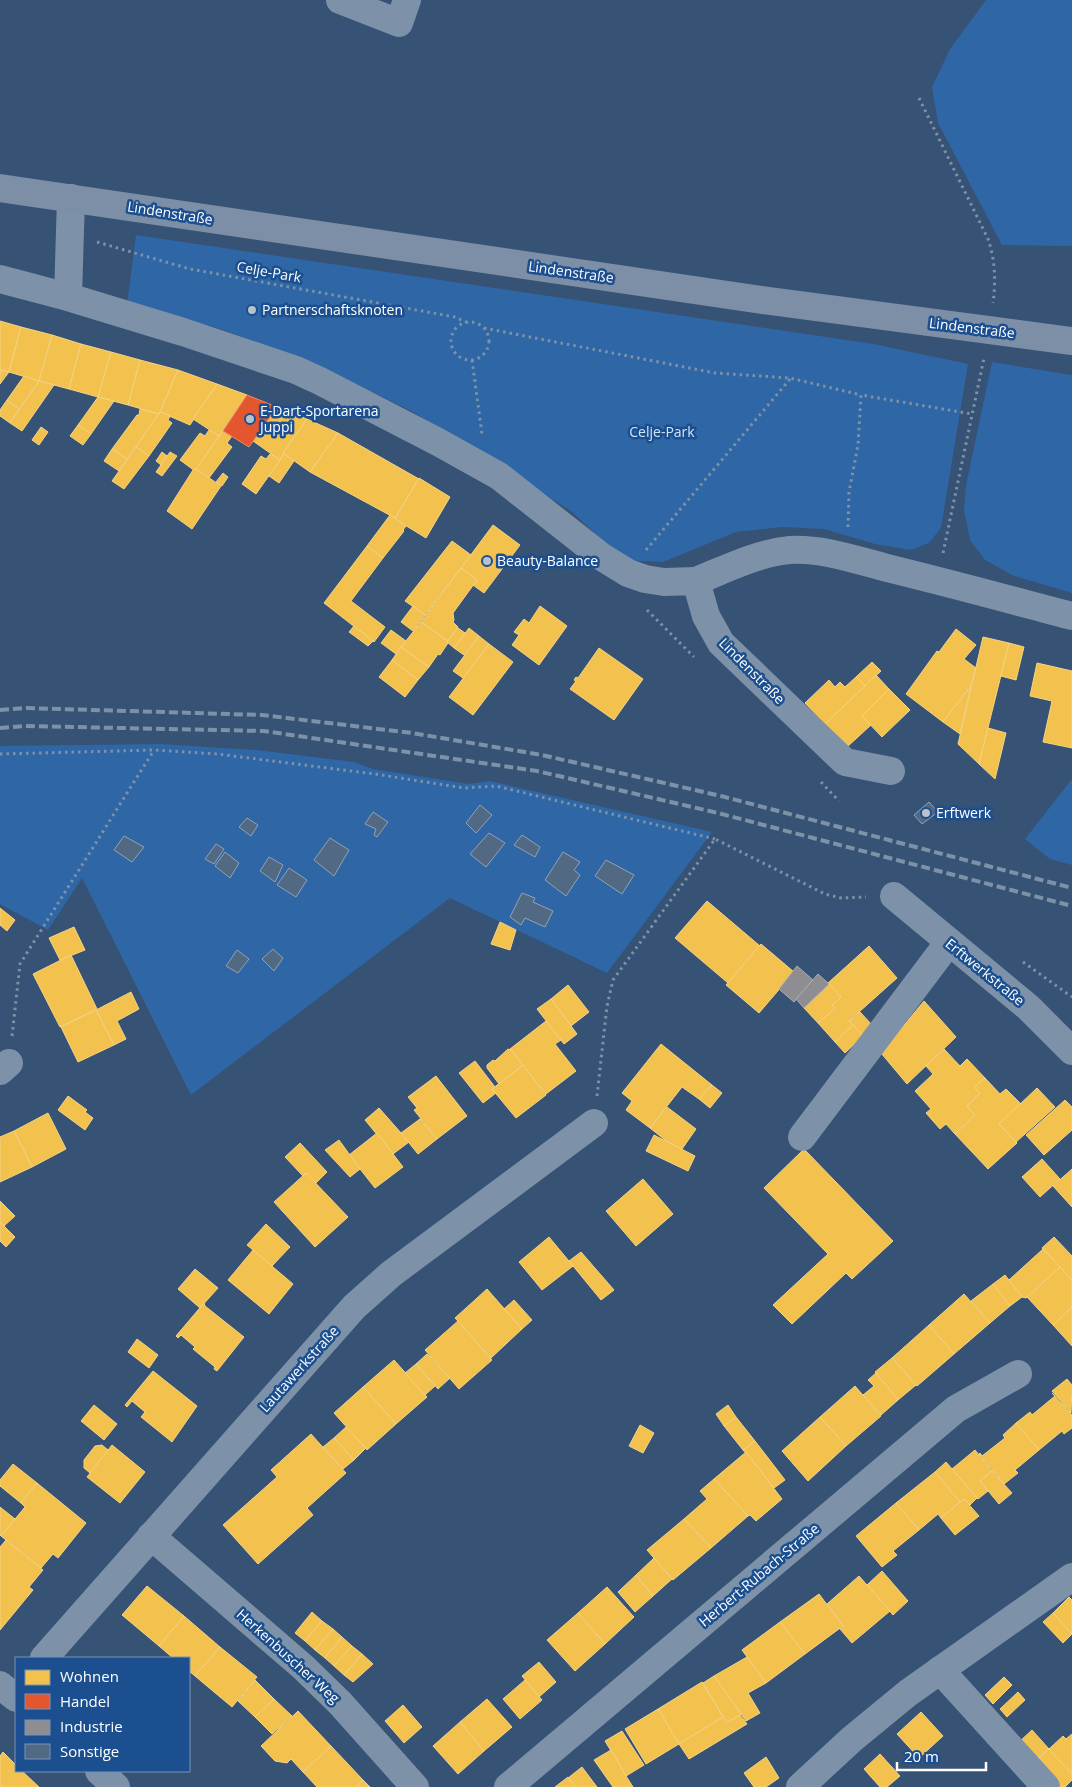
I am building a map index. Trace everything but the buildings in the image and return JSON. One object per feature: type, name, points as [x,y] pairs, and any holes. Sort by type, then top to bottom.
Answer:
[{"type":"main road","name":"Lindenstraße","points":[[0,188],[891,318],[1066,340]]},
{"type":"street","points":[[340,0],[398,23],[407,0]]},
{"type":"street","points":[[68,297],[70,198]]},
{"type":"street","points":[[0,279],[68,297],[190,334],[296,370],[343,392],[487,470],[511,485],[614,566],[645,579],[664,582],[696,581],[773,552],[813,551],[846,557],[1072,616]]},
{"type":"street","name":"Lindenstraße","points":[[696,581],[706,616],[721,643],[845,762],[891,771]]},
{"type":"street","name":"Erftwerkstraße","points":[[894,896],[1028,1007],[1072,1051]]},
{"type":"street","points":[[802,1137],[948,942]]},
{"type":"street","name":"Lautawerkstraße","points":[[45,1657],[354,1307],[373,1288],[594,1123]]},
{"type":"street","name":"Herbert-Rubach-Straße","points":[[508,1787],[956,1409],[1018,1374]]},
{"type":"street","name":"Herkenbuscher Weg","points":[[151,1536],[303,1667],[352,1715],[415,1787]]},
{"type":"street","points":[[800,1787],[878,1717],[940,1670],[1072,1577]]},
{"type":"street","points":[[940,1670],[1046,1787]]},
{"type":"street","points":[[99,1772],[116,1787]]},
{"type":"path","name":"Celje-Park","points":[[70,234],[190,269],[455,316],[466,322],[474,322],[484,328],[715,373],[790,378],[861,394],[972,414]]},
{"type":"path","points":[[466,322],[459,325],[451,337],[451,346],[456,354],[463,359],[472,360],[481,357],[487,350],[489,341],[484,328]]},
{"type":"path","points":[[472,360],[487,470]]},
{"type":"path","points":[[628,573],[790,378]]},
{"type":"path","points":[[846,557],[849,492],[857,453],[861,394]]},
{"type":"path","points":[[4,1067],[20,964],[154,750]]},
{"type":"path","points":[[0,754],[154,750],[217,754],[375,774],[464,788],[496,786],[715,839],[825,894],[848,898],[894,896]]},
{"type":"path","points":[[594,1123],[607,1006],[613,980],[715,839]]},
{"type":"green space","points":[[986,0],[1072,0],[1072,246],[1002,245],[938,123],[932,87],[950,49]]},
{"type":"green space","name":"Celje-Park","points":[[136,235],[874,344],[968,364],[941,528],[929,543],[910,550],[875,544],[824,529],[782,527],[736,532],[663,562],[623,560],[571,511],[413,412],[307,360],[217,328],[127,304]]},
{"type":"green space","points":[[992,362],[1072,375],[1072,593],[1014,576],[985,560],[970,540],[964,511],[966,485]]},
{"type":"green space","points":[[160,744],[257,750],[354,762],[373,769],[469,784],[490,781],[712,832],[607,973],[450,898],[191,1095],[82,878],[48,930],[0,904],[0,746]]},
{"type":"green space","points":[[1072,779],[1072,865],[1050,859],[1025,839]]},
{"type":"railway","points":[[0,710],[26,708],[262,715],[412,733],[542,755],[721,796],[1072,888]]},
{"type":"railway","points":[[0,728],[25,726],[264,731],[537,771],[718,813],[1072,906]]},
{"type":"place","name":"Partnerschaftsknoten","points":[[252,310]]},
{"type":"place","name":"E-Dart-Sportarena Juppi","points":[[250,419]]},
{"type":"place","name":"Beauty-Balance","points":[[487,561]]},
{"type":"place","name":"Erftwerk","points":[[926,813]]}]
